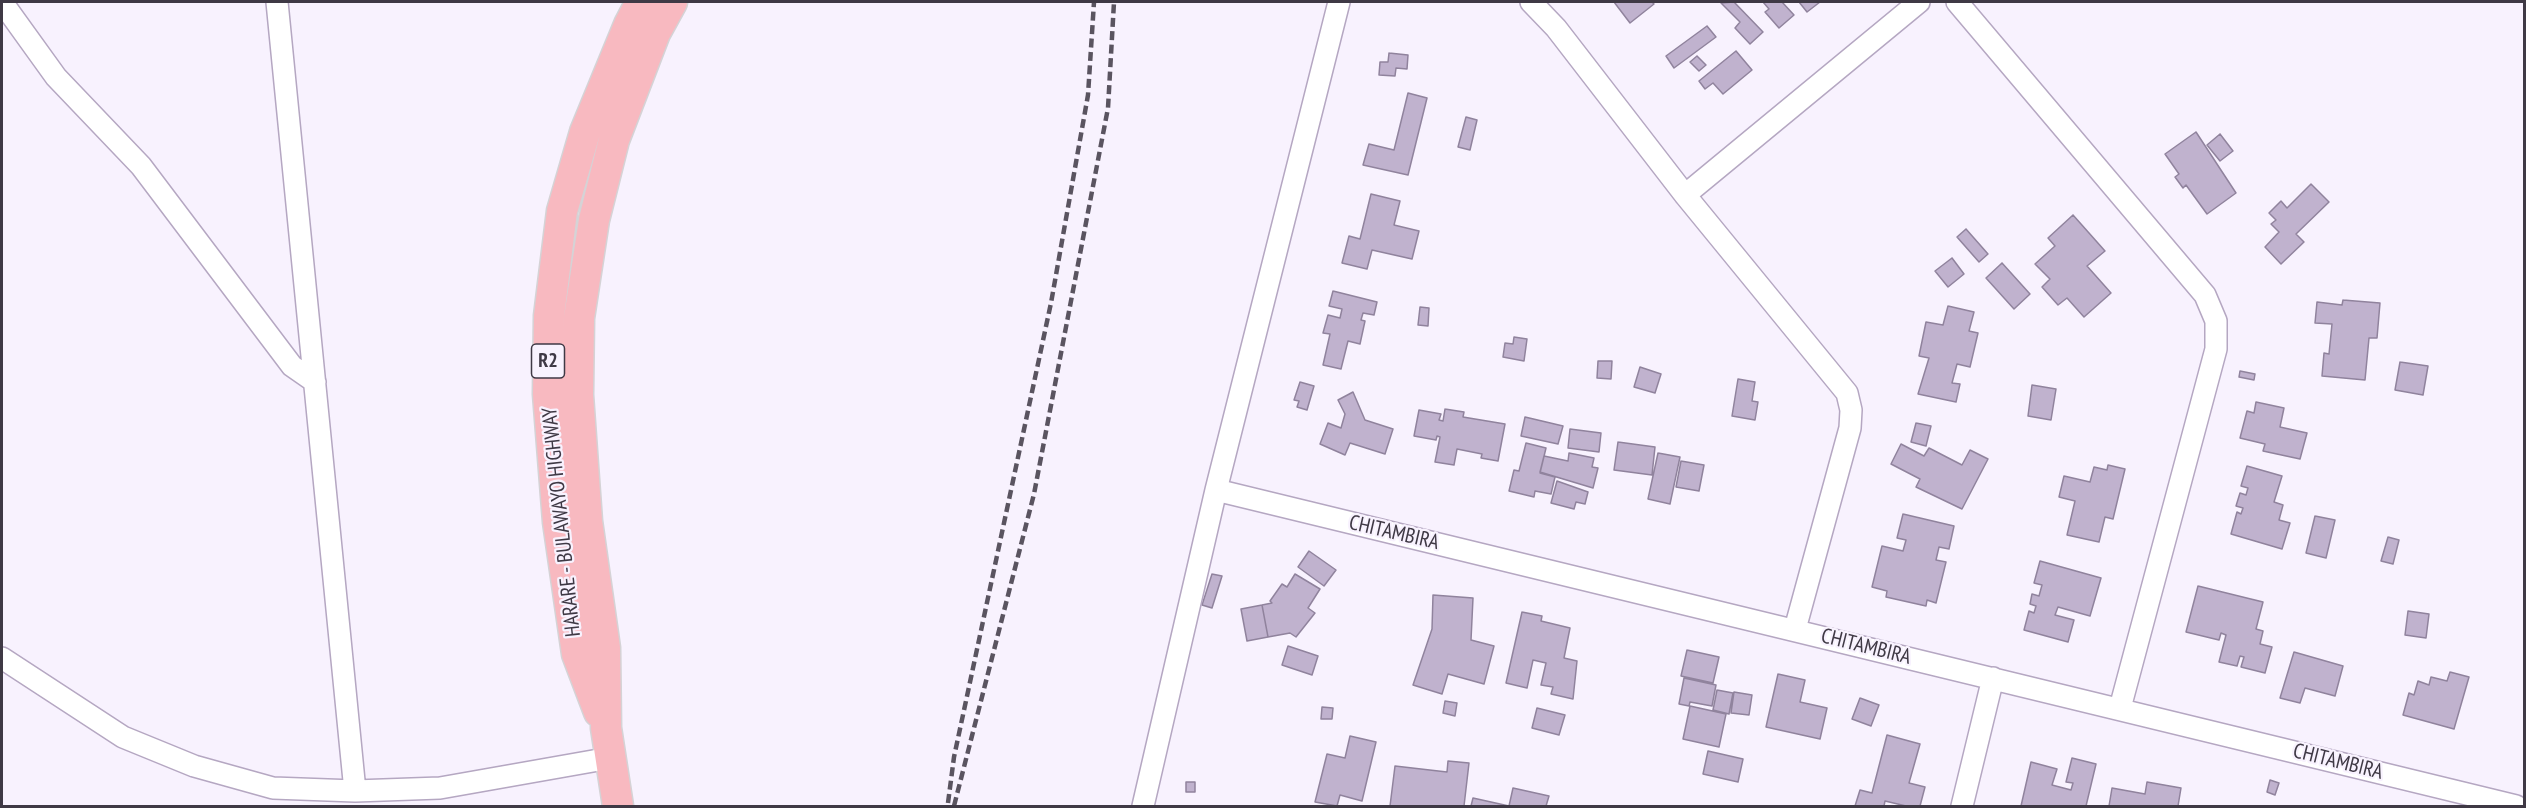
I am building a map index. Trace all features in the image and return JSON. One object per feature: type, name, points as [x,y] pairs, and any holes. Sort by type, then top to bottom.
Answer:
[{"type":"highway","name":"HARARE - BULAWAYO HIGHWAY","points":[[606,728],[577,654],[559,533],[548,394],[549,316],[562,211],[578,155],[624,36],[641,2]]},
{"type":"highway","name":"HARARE - BULAWAYO HIGHWAY","points":[[618,807],[606,728],[605,648],[587,521],[578,395],[579,318],[594,220],[614,140],[655,33],[672,2]]},
{"type":"street","points":[[2,2],[56,77],[141,166],[292,366],[315,382]]},
{"type":"street","points":[[277,2],[355,791]]},
{"type":"street","points":[[1143,807],[1216,490],[1339,2]]},
{"type":"street","points":[[1531,2],[1556,28],[1685,195],[1847,393],[1851,410],[1850,428],[1795,629]]},
{"type":"street","points":[[1685,195],[1919,2]]},
{"type":"street","points":[[1957,2],[2205,295],[2216,321],[2216,349],[2120,708]]},
{"type":"street","name":"CHITAMBIRA","points":[[1216,490],[2120,708],[2516,807]]},
{"type":"street","points":[[2,658],[123,737],[194,766],[273,788],[355,791],[440,788],[610,758]]},
{"type":"street","points":[[1962,807],[1993,678]]},
{"type":"building","points":[[1614,2],[1652,2],[1654,4],[1630,23]]},
{"type":"building","points":[[1734,2],[1763,32],[1750,44],[1735,28],[1740,22],[1721,3]]},
{"type":"building","points":[[1763,2],[1782,2],[1794,15],[1779,28],[1765,12],[1769,9]]},
{"type":"building","points":[[1799,2],[1820,2],[1807,12]]},
{"type":"building","points":[[1707,26],[1716,37],[1674,68],[1666,56]]},
{"type":"building","points":[[1736,51],[1752,70],[1723,94],[1713,83],[1705,89],[1699,81]]},
{"type":"building","points":[[1389,53],[1408,55],[1407,69],[1396,68],[1395,76],[1379,75],[1380,62],[1388,62]]},
{"type":"building","points":[[1697,56],[1706,65],[1699,71],[1690,62]]},
{"type":"building","points":[[1408,93],[1427,98],[1408,175],[1363,165],[1369,144],[1394,150]]},
{"type":"building","points":[[1466,117],[1477,120],[1470,150],[1458,147]]},
{"type":"building","points":[[2196,132],[2236,193],[2207,214],[2186,185],[2183,188],[2175,177],[2179,174],[2165,154]]},
{"type":"building","points":[[2220,134],[2233,151],[2220,161],[2207,145]]},
{"type":"building","points":[[2311,184],[2329,202],[2296,234],[2304,242],[2281,264],[2265,247],[2279,232],[2271,224],[2276,220],[2269,213],[2281,201],[2287,208]]},
{"type":"building","points":[[1371,194],[1400,201],[1394,225],[1419,231],[1412,259],[1372,250],[1367,269],[1342,263],[1349,236],[1360,239]]},
{"type":"building","points":[[2073,215],[2105,251],[2087,266],[2111,293],[2084,317],[2067,298],[2058,305],[2042,287],[2050,279],[2035,264],[2055,246],[2048,238]]},
{"type":"building","points":[[1966,229],[1988,254],[1979,262],[1957,237]]},
{"type":"building","points":[[1952,258],[1964,274],[1948,287],[1935,271]]},
{"type":"building","points":[[2002,263],[2030,294],[2014,309],[1986,278]]},
{"type":"building","points":[[1333,291],[1377,302],[1374,315],[1363,313],[1361,320],[1365,321],[1360,344],[1348,341],[1341,369],[1323,365],[1330,334],[1323,333],[1328,315],[1340,318],[1342,309],[1329,306]]},
{"type":"building","points":[[2343,300],[2380,303],[2377,338],[2369,338],[2365,380],[2322,376],[2324,353],[2329,354],[2332,324],[2315,323],[2317,302],[2342,305]]},
{"type":"building","points":[[1948,306],[1974,312],[1969,331],[1978,333],[1970,367],[1957,364],[1952,383],[1960,384],[1956,402],[1918,394],[1929,358],[1919,356],[1926,322],[1943,325]]},
{"type":"building","points":[[1420,307],[1429,308],[1428,326],[1418,325]]},
{"type":"building","points":[[1514,337],[1527,339],[1524,361],[1503,357],[1505,343],[1513,344]]},
{"type":"building","points":[[1598,361],[1612,361],[1611,379],[1597,378]]},
{"type":"building","points":[[2400,362],[2428,366],[2423,395],[2395,390]]},
{"type":"building","points":[[1640,367],[1661,374],[1655,393],[1634,387]]},
{"type":"building","points":[[2240,371],[2255,374],[2254,380],[2239,377]]},
{"type":"building","points":[[1738,379],[1755,382],[1752,401],[1758,402],[1755,420],[1732,416]]},
{"type":"building","points":[[1300,382],[1314,386],[1307,410],[1297,407],[1299,401],[1294,400]]},
{"type":"building","points":[[2032,385],[2056,389],[2051,420],[2028,416]]},
{"type":"building","points":[[1353,392],[1365,420],[1393,429],[1385,454],[1350,443],[1345,455],[1320,444],[1328,423],[1341,428],[1345,414],[1338,400]]},
{"type":"building","points":[[2256,402],[2284,408],[2280,427],[2307,433],[2300,459],[2263,451],[2265,444],[2240,438],[2247,411],[2254,413]]},
{"type":"building","points":[[1445,409],[1464,412],[1463,417],[1505,424],[1498,461],[1481,458],[1482,454],[1457,449],[1454,465],[1435,462],[1440,437],[1437,436],[1436,440],[1414,436],[1419,410],[1441,414],[1439,420],[1443,421]]},
{"type":"building","points":[[1525,417],[1563,426],[1558,444],[1521,436]]},
{"type":"building","points":[[1916,423],[1931,426],[1926,446],[1911,442]]},
{"type":"building","points":[[1570,429],[1601,433],[1599,452],[1568,448]]},
{"type":"building","points":[[1618,442],[1655,447],[1652,475],[1614,470]]},
{"type":"building","points":[[1526,443],[1546,448],[1540,473],[1555,477],[1551,494],[1535,491],[1534,497],[1509,491],[1514,470],[1519,471]]},
{"type":"building","points":[[1901,444],[1924,456],[1929,448],[1962,465],[1970,450],[1988,459],[1962,509],[1916,487],[1920,479],[1891,464]]},
{"type":"building","points":[[1569,453],[1594,458],[1592,467],[1598,468],[1593,488],[1540,472],[1544,456],[1568,461]]},
{"type":"building","points":[[1658,453],[1680,457],[1670,504],[1648,499]]},
{"type":"building","points":[[1681,461],[1704,465],[1699,491],[1676,487]]},
{"type":"building","points":[[2108,465],[2125,469],[2113,519],[2105,517],[2099,542],[2067,535],[2075,501],[2059,497],[2064,476],[2090,482],[2094,467],[2107,470]]},
{"type":"building","points":[[2247,466],[2282,476],[2274,502],[2283,505],[2279,520],[2290,523],[2282,549],[2231,534],[2237,512],[2241,514],[2243,508],[2236,506],[2240,493],[2246,495],[2248,488],[2241,486]]},
{"type":"building","points":[[1557,481],[1588,492],[1585,504],[1576,502],[1574,509],[1551,503]]},
{"type":"building","points":[[1903,514],[1954,526],[1949,549],[1939,547],[1936,560],[1946,562],[1936,603],[1927,600],[1926,606],[1886,597],[1887,591],[1872,587],[1882,546],[1903,551],[1906,540],[1897,538]]},
{"type":"building","points":[[2315,516],[2335,520],[2326,558],[2306,553]]},
{"type":"building","points":[[2388,537],[2399,540],[2393,564],[2381,561]]},
{"type":"building","points":[[1309,551],[1336,570],[1324,586],[1298,567]]},
{"type":"building","points":[[2040,561],[2101,578],[2090,616],[2058,607],[2055,615],[2074,620],[2068,642],[2024,630],[2029,611],[2034,613],[2036,606],[2030,604],[2032,594],[2039,596],[2042,585],[2034,583]]},
{"type":"building","points":[[1212,574],[1222,576],[1212,608],[1202,605]]},
{"type":"building","points":[[1295,574],[1320,589],[1308,608],[1315,613],[1296,637],[1290,633],[1268,637],[1262,605],[1272,603],[1270,601],[1282,584],[1287,587]]},
{"type":"building","points":[[2198,586],[2263,602],[2256,629],[2263,631],[2260,644],[2272,647],[2265,673],[2241,667],[2244,657],[2240,656],[2237,666],[2219,662],[2226,635],[2221,633],[2219,640],[2186,632]]},
{"type":"building","points":[[1433,595],[1473,598],[1471,640],[1494,646],[1484,684],[1448,674],[1442,694],[1413,685],[1432,629]]},
{"type":"building","points":[[1262,605],[1268,637],[1247,641],[1241,609]]},
{"type":"building","points":[[2408,611],[2429,614],[2426,638],[2405,635]]},
{"type":"building","points":[[1522,612],[1542,616],[1541,621],[1570,628],[1564,658],[1577,661],[1573,699],[1551,694],[1553,687],[1541,685],[1546,663],[1533,660],[1527,688],[1506,683]]},
{"type":"building","points":[[1288,646],[1318,656],[1312,675],[1282,665]]},
{"type":"building","points":[[1687,650],[1719,657],[1713,683],[1681,676]]},
{"type":"building","points":[[2294,652],[2343,666],[2335,696],[2305,688],[2300,703],[2280,698]]},
{"type":"building","points":[[2450,672],[2469,677],[2454,729],[2403,715],[2409,693],[2414,695],[2418,681],[2429,685],[2431,677],[2447,681]]},
{"type":"building","points":[[1778,674],[1805,680],[1800,702],[1827,708],[1820,739],[1766,727]]},
{"type":"building","points":[[1684,678],[1716,685],[1712,706],[1690,702],[1689,706],[1679,704]]},
{"type":"building","points":[[1717,690],[1733,693],[1729,714],[1713,710]]},
{"type":"building","points":[[1734,692],[1752,695],[1749,715],[1731,713]]},
{"type":"building","points":[[1860,698],[1879,705],[1871,726],[1852,719]]},
{"type":"building","points":[[1445,701],[1457,703],[1455,716],[1443,713]]},
{"type":"building","points":[[1690,706],[1726,714],[1719,747],[1683,739]]},
{"type":"building","points":[[1322,707],[1333,708],[1332,719],[1321,719]]},
{"type":"building","points":[[1537,708],[1565,715],[1559,735],[1532,728]]},
{"type":"building","points":[[1887,735],[1920,744],[1909,783],[1925,787],[1920,806],[1906,806],[1885,801],[1884,806],[1855,806],[1860,790],[1872,793]]},
{"type":"building","points":[[1350,736],[1376,742],[1362,801],[1340,795],[1337,806],[1315,802],[1327,754],[1345,758]]},
{"type":"building","points":[[1708,751],[1743,759],[1738,782],[1703,774]]},
{"type":"building","points":[[2072,758],[2096,764],[2086,806],[2021,806],[2031,762],[2057,769],[2052,785],[2071,790],[2073,783],[2066,782]]},
{"type":"building","points":[[1448,761],[1469,763],[1464,806],[1390,806],[1395,766],[1447,772]]},
{"type":"building","points":[[2270,780],[2279,783],[2275,795],[2267,792]]},
{"type":"building","points":[[1186,782],[1195,782],[1195,792],[1186,792]]},
{"type":"building","points":[[2147,782],[2181,788],[2178,806],[2109,806],[2112,788],[2145,794]]},
{"type":"building","points":[[1513,788],[1549,796],[1546,806],[1509,806]]},
{"type":"building","points":[[1473,798],[1509,806],[1471,806]]},
{"type":"railway","points":[[948,803],[954,757],[1051,303],[1088,95],[1094,2]]},
{"type":"railway","points":[[954,806],[1034,494],[1108,108],[1114,2]]}]
